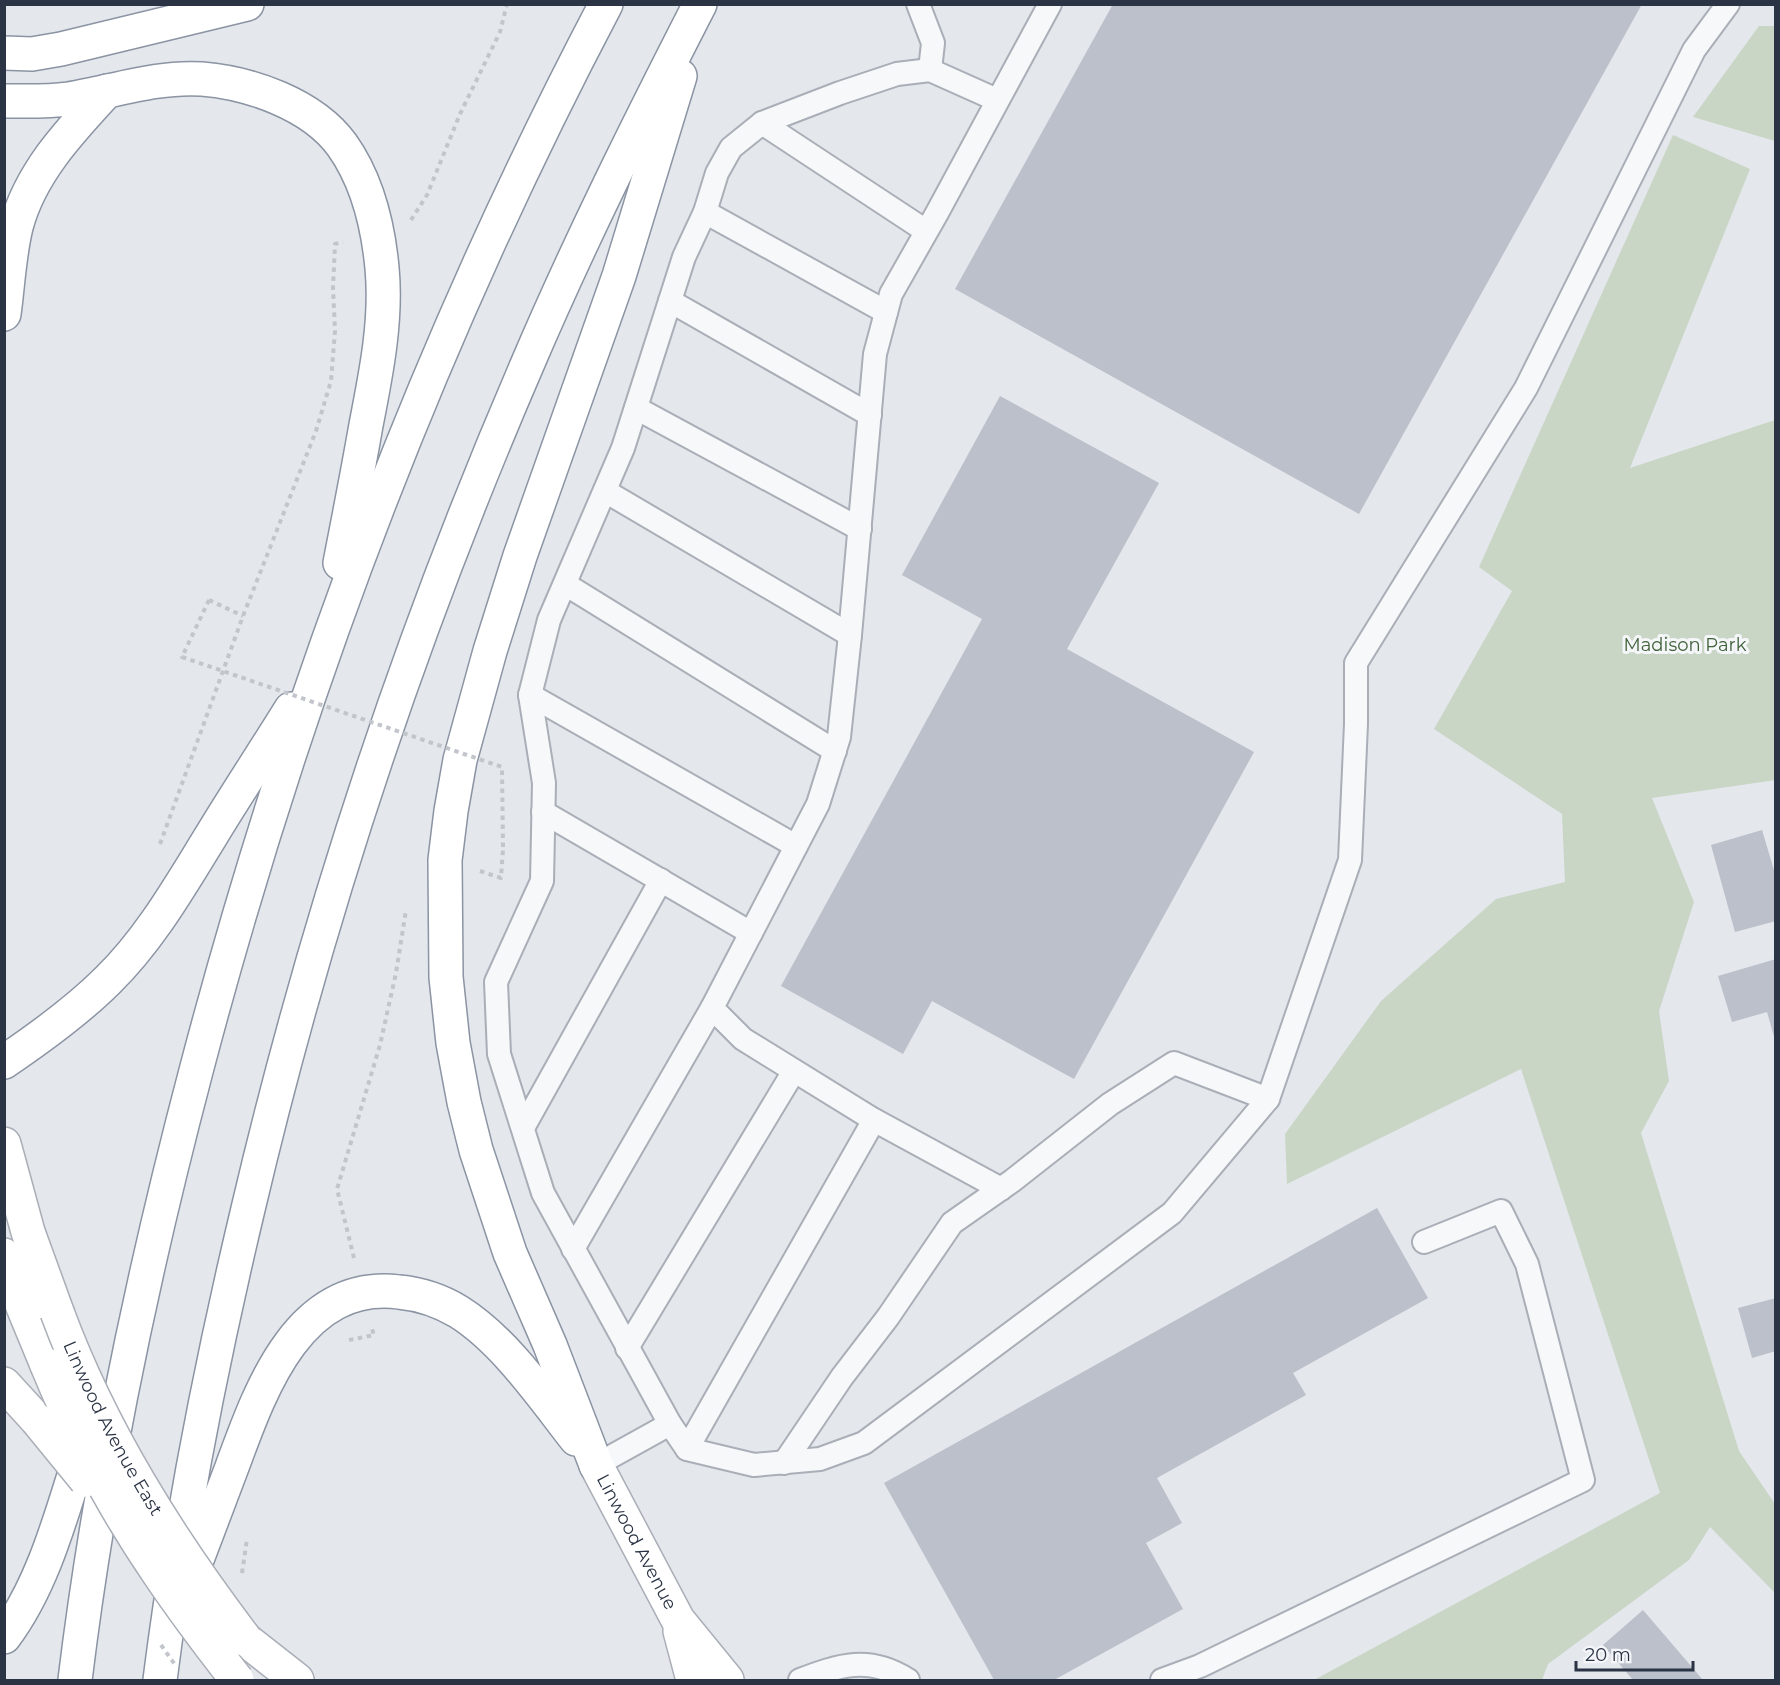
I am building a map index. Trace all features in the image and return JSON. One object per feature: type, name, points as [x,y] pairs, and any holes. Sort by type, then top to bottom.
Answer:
[{"type":"main road","points":[[4,53],[32,54],[61,49],[247,4]]},
{"type":"main road","points":[[75,1680],[110,1452],[153,1241],[236,927],[277,794],[321,662],[372,521],[421,399],[506,208],[606,4]]},
{"type":"main road","points":[[596,1465],[550,1344],[510,1253],[476,1150],[464,1102],[453,1043],[446,977],[446,860],[460,760],[490,651],[520,556],[619,276],[701,4]]},
{"type":"main road","points":[[160,1680],[200,1431],[228,1292],[277,1090],[314,956],[355,822],[435,592],[518,386],[592,220],[643,114],[701,4]]},
{"type":"main road","points":[[4,101],[66,99],[153,82],[203,79],[255,89],[278,97],[300,109],[322,124],[340,143],[365,187],[372,211],[382,268],[382,309],[380,350],[321,662],[163,913],[138,946],[109,979],[78,1008],[4,1062]]},
{"type":"main road","points":[[4,314],[16,226],[27,196],[55,150],[107,91]]},
{"type":"main road","name":"Linwood Avenue East","points":[[6,1150],[42,1274],[72,1352],[119,1449],[163,1523],[214,1599],[281,1680]]},
{"type":"main road","points":[[4,1638],[25,1605],[50,1545],[153,1241]]},
{"type":"main road","name":"Linwood Avenue East","points":[[4,1255],[46,1365],[91,1461],[140,1546],[237,1680]]},
{"type":"main road","points":[[164,1644],[249,1420],[273,1370],[301,1332],[324,1309],[346,1298],[363,1292],[386,1290],[410,1293],[459,1312],[480,1328],[520,1368],[596,1465]]},
{"type":"main road","points":[[4,1384],[37,1420],[140,1546]]},
{"type":"main road","name":"Linwood Avenue","points":[[596,1465],[678,1620],[727,1680]]},
{"type":"main road","name":"Linwood Avenue","points":[[678,1620],[693,1680]]},
{"type":"main road","points":[[246,1640],[297,1680]]},
{"type":"lane","points":[[918,4],[933,43],[930,70]]},
{"type":"lane","points":[[573,1249],[712,1008],[818,804],[839,737],[875,354],[891,294],[1050,4]]},
{"type":"lane","points":[[997,100],[930,70],[897,74],[762,123],[731,148],[717,173],[705,212],[684,257],[623,448],[549,620],[530,695],[544,783],[542,881],[496,982],[499,1054],[543,1193],[670,1424],[687,1449],[754,1465],[820,1459],[864,1443],[1172,1213],[1268,1099],[1350,860],[1356,724],[1356,663],[1526,388],[1694,50],[1728,4]]},
{"type":"lane","points":[[762,123],[926,231]]},
{"type":"lane","points":[[705,212],[886,312]]},
{"type":"lane","points":[[670,301],[870,415]]},
{"type":"lane","points":[[636,408],[860,529]]},
{"type":"lane","points":[[605,491],[850,635]]},
{"type":"lane","points":[[565,584],[835,751]]},
{"type":"lane","points":[[530,695],[796,846]]},
{"type":"lane","points":[[543,812],[751,933]]},
{"type":"lane","points":[[523,1128],[661,880]]},
{"type":"lane","points":[[712,1008],[743,1039],[794,1071],[874,1120],[1001,1189]]},
{"type":"lane","points":[[784,1463],[842,1377],[888,1317],[952,1223],[1001,1189],[1110,1104],[1174,1063],[1268,1099]]},
{"type":"lane","points":[[627,1348],[794,1071]]},
{"type":"lane","points":[[687,1449],[874,1120]]},
{"type":"lane","points":[[1162,1680],[1210,1661],[1584,1480],[1527,1264],[1501,1212],[1424,1242]]},
{"type":"lane","points":[[596,1465],[670,1424]]},
{"type":"lane","points":[[800,1680],[841,1666],[861,1665],[879,1666],[908,1680]]},
{"type":"path","points":[[158,850],[243,616],[316,431],[331,381],[335,331],[333,288],[335,244],[396,231],[409,223],[426,195],[460,114],[500,33],[507,4]]},
{"type":"path","points":[[243,616],[209,600],[182,657],[502,767],[501,878],[446,860]]},
{"type":"path","points":[[342,1342],[374,1335],[337,1189],[380,1045],[396,973],[407,905]]},
{"type":"path","points":[[241,1576],[248,1529]]},
{"type":"green space","points":[[1759,26],[1775,26],[1775,141],[1693,117]]},
{"type":"green space","name":"Madison Park","points":[[1673,135],[1750,169],[1630,468],[1775,420],[1776,780],[1652,798],[1694,902],[1659,1011],[1669,1081],[1641,1133],[1739,1451],[1775,1504],[1775,1593],[1710,1527],[1689,1560],[1548,1664],[1542,1680],[1314,1680],[1660,1493],[1521,1069],[1287,1184],[1285,1134],[1381,1001],[1496,899],[1565,882],[1562,814],[1434,729],[1512,591],[1479,567]]},
{"type":"building","points":[[1113,4],[1642,4],[1359,514],[955,289]]},
{"type":"building","points":[[1000,396],[1159,483],[1067,649],[1254,752],[1074,1079],[932,1001],[903,1054],[781,986],[982,619],[902,575]]},
{"type":"building","points":[[1762,830],[1776,877],[1776,921],[1735,932],[1711,845]]},
{"type":"building","points":[[1776,959],[1775,1040],[1767,1012],[1732,1022],[1718,976]]},
{"type":"building","points":[[1377,1208],[1428,1298],[1293,1373],[1306,1395],[1157,1478],[1182,1523],[1146,1543],[1183,1609],[1054,1680],[994,1680],[884,1483]]},
{"type":"building","points":[[1776,1298],[1776,1351],[1752,1358],[1738,1308]]},
{"type":"building","points":[[1643,1610],[1703,1680],[1633,1680],[1603,1645]]}]
